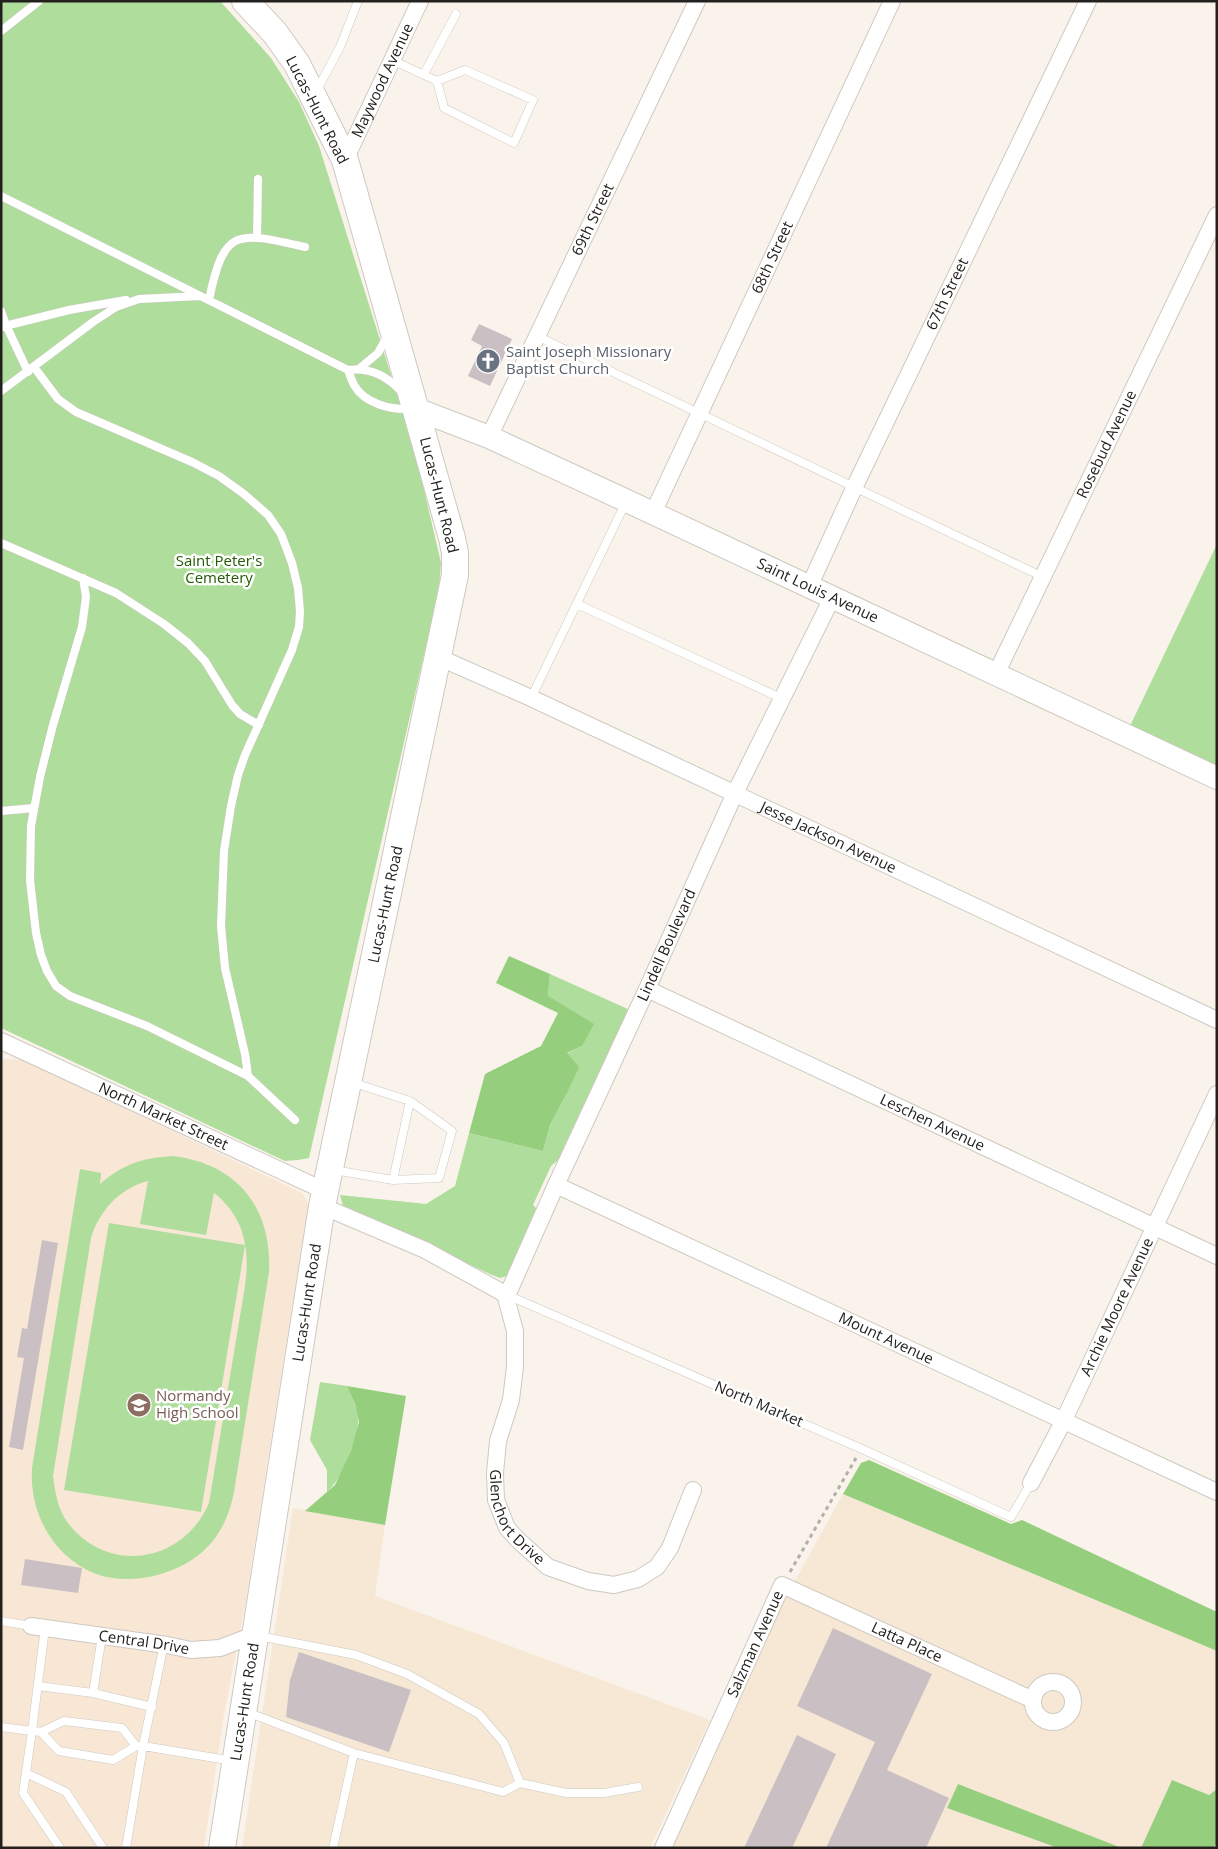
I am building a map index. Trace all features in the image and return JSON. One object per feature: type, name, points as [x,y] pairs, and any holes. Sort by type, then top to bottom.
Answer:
[{"type":"main road","name":"Lucas-Hunt Road","points":[[222,1848],[242,1710],[326,1189],[455,575],[455,553],[452,538],[345,160],[297,64],[275,33],[245,1]]},
{"type":"street","name":"Maywood Avenue","points":[[345,160],[420,1]]},
{"type":"street","name":"69th Street","points":[[489,437],[697,1]]},
{"type":"street","name":"68th Street","points":[[653,513],[892,1]]},
{"type":"street","name":"67th Street","points":[[809,588],[854,486],[1088,1]]},
{"type":"street","name":"Rosebud Avenue","points":[[996,674],[1217,215]]},
{"type":"street","name":"Saint Louis Avenue","points":[[416,409],[489,437],[1217,778]]},
{"type":"street","name":"Lindell Boulevard","points":[[505,1294],[510,1288],[735,793],[832,598]]},
{"type":"street","name":"Jesse Jackson Avenue","points":[[438,657],[735,793],[1217,1020]]},
{"type":"street","name":"Leschen Avenue","points":[[647,989],[1217,1256]]},
{"type":"street","name":"North Market Street","points":[[1,1041],[326,1189],[425,1250],[505,1294]]},
{"type":"street","name":"Archie Moore Avenue","points":[[1031,1483],[1063,1422],[1217,1094]]},
{"type":"street","name":"Mount Avenue","points":[[556,1185],[1217,1492]]},
{"type":"street","name":"Glenchort Drive","points":[[505,1294],[515,1331],[515,1367],[511,1400],[498,1441],[495,1473],[496,1500],[506,1528],[548,1568],[588,1581],[614,1585],[638,1579],[657,1567],[670,1548],[693,1490]]},
{"type":"street","name":"Latta Place","points":[[782,1585],[1033,1700]]},
{"type":"street","name":"Salzman Avenue","points":[[663,1848],[782,1585]]},
{"type":"street","name":"Central Drive","points":[[38,1627],[164,1644],[191,1650],[220,1648],[254,1635]]},
{"type":"lane","points":[[1,31],[39,1]]},
{"type":"lane","points":[[313,97],[340,47],[358,1]]},
{"type":"lane","points":[[424,74],[456,14]]},
{"type":"lane","points":[[392,60],[437,81],[444,108],[514,143],[533,100],[465,70],[437,81]]},
{"type":"lane","points":[[257,238],[258,179]]},
{"type":"lane","points":[[1,196],[348,370],[360,368],[384,377],[399,388],[416,409]]},
{"type":"lane","points":[[206,298],[218,263],[229,244],[241,238],[257,238],[305,247]]},
{"type":"lane","points":[[4,326],[108,302],[184,296],[206,298]]},
{"type":"lane","points":[[1,391],[93,322],[116,307],[139,299]]},
{"type":"lane","points":[[1,311],[4,326],[31,370],[58,399],[76,412],[192,462],[219,476],[268,515],[281,534],[292,563],[298,588],[299,627],[292,650],[245,755],[234,790],[224,851],[221,926],[225,968],[245,1054],[248,1076]]},
{"type":"lane","points":[[360,368],[378,353],[387,340],[391,323]]},
{"type":"lane","points":[[537,336],[1043,577]]},
{"type":"lane","points":[[348,370],[354,385],[362,395],[396,410],[416,409]]},
{"type":"lane","points":[[531,698],[627,501]]},
{"type":"lane","points":[[1,543],[116,593],[164,624],[188,643],[205,661],[232,705],[240,714],[259,725]]},
{"type":"lane","points":[[83,578],[86,597],[82,627],[53,725],[40,777],[31,826],[30,880],[36,933],[47,971],[56,986],[70,996],[148,1026],[248,1076],[295,1120]]},
{"type":"lane","points":[[577,604],[783,699]]},
{"type":"lane","points":[[1,811],[34,808]]},
{"type":"lane","points":[[326,1189],[393,1180],[439,1178],[452,1131],[410,1101],[349,1081]]},
{"type":"lane","points":[[393,1180],[410,1101]]},
{"type":"lane","name":"North Market","points":[[505,1294],[862,1448],[1011,1517]]},
{"type":"lane","name":"Archie Moore Avenue","points":[[1011,1517],[1031,1483]]},
{"type":"lane","points":[[1,1621],[38,1627],[38,1686],[23,1793],[60,1848]]},
{"type":"lane","points":[[254,1635],[356,1655],[407,1674],[479,1714],[504,1743],[520,1783]]},
{"type":"lane","points":[[93,1693],[102,1636]]},
{"type":"lane","points":[[126,1848],[139,1746],[152,1707],[164,1644]]},
{"type":"lane","points":[[38,1686],[93,1693],[152,1707]]},
{"type":"lane","points":[[242,1710],[354,1753],[503,1792],[520,1783],[566,1793],[604,1793],[638,1787]]},
{"type":"lane","points":[[1,1727],[41,1732],[64,1721],[122,1728],[139,1746]]},
{"type":"lane","points":[[41,1732],[59,1751],[113,1760],[139,1746],[234,1761]]},
{"type":"lane","points":[[333,1848],[354,1753]]},
{"type":"lane","points":[[26,1773],[66,1792],[103,1848]]},
{"type":"path","name":"Salzman Avenue","points":[[782,1585],[862,1448]]},
{"type":"shaded area","name":"Normandy High School","points":[[1,1060],[24,1060],[302,1193],[308,1204],[245,1606],[224,1715],[204,1848],[1,1848]]},
{"type":"shaded area","points":[[843,1494],[1217,1651],[1217,1789],[1209,1795],[1172,1780],[1141,1848],[1122,1848],[958,1785],[947,1808],[1058,1848],[672,1848],[786,1597]]},
{"type":"shaded area","points":[[293,1508],[385,1525],[375,1596],[710,1720],[650,1848],[242,1848]]},
{"type":"green space","name":"Saint Peter's Cemetery","points":[[1,1],[220,1],[271,58],[299,102],[319,146],[415,451],[441,563],[439,589],[309,1158],[285,1161],[1,1028]]},
{"type":"green space","points":[[1217,544],[1217,766],[1130,726]]},
{"type":"green space","points":[[509,956],[550,974],[548,996],[594,1024],[582,1046],[567,1053],[579,1067],[550,1125],[543,1151],[469,1133],[485,1074],[541,1046],[558,1013],[496,983]]},
{"type":"green space","points":[[550,974],[630,1010],[564,1155],[551,1166],[533,1205],[538,1210],[507,1276],[500,1278],[492,1275],[343,1206],[340,1195],[426,1204],[455,1186],[469,1133],[543,1151],[550,1125],[567,1093],[566,1054],[582,1046],[548,996]]},
{"type":"green space","points":[[173,1156],[216,1168],[233,1179],[247,1193],[257,1209],[264,1228],[268,1249],[269,1272],[234,1492],[224,1524],[206,1549],[181,1566],[149,1577],[115,1578],[96,1574],[81,1566],[67,1557],[56,1545],[47,1532],[35,1501],[32,1485],[32,1468],[80,1169],[101,1173],[100,1184],[117,1171],[134,1163]],"holes":[[[148,1181],[140,1224],[206,1235],[214,1193],[224,1202],[239,1223],[246,1247],[247,1260],[245,1286],[209,1503],[197,1523],[182,1538],[164,1549],[144,1555],[124,1556],[104,1551],[85,1540],[68,1523],[59,1507],[53,1476],[91,1238],[99,1219],[112,1202],[128,1189]]]},
{"type":"green space","points":[[109,1223],[245,1245],[201,1512],[64,1490]]},
{"type":"green space","points":[[320,1382],[347,1386],[355,1404],[358,1418],[355,1440],[348,1460],[338,1479],[327,1492],[327,1470],[310,1440]]},
{"type":"green space","points":[[347,1386],[406,1396],[385,1525],[305,1511],[335,1485],[351,1451],[359,1422],[355,1404]]},
{"type":"green space","points":[[869,1460],[1011,1524],[1022,1520],[1217,1612],[1217,1651],[843,1494],[861,1463]]},
{"type":"green space","points":[[1172,1780],[1209,1795],[1217,1789],[1217,1844],[1212,1848],[1141,1848]]},
{"type":"green space","points":[[958,1784],[1122,1848],[1058,1848],[947,1808]]},
{"type":"building","name":"Saint Joseph Missionary Baptist Church","points":[[479,324],[512,339],[490,386],[468,376],[482,346],[471,340]]},
{"type":"building","points":[[42,1240],[58,1243],[23,1450],[9,1447],[24,1358],[17,1357],[22,1328],[27,1329]]},
{"type":"building","points":[[25,1559],[82,1568],[78,1593],[21,1585]]},
{"type":"building","points":[[833,1628],[932,1674],[887,1770],[949,1798],[926,1848],[826,1848],[875,1742],[797,1706]]},
{"type":"building","points":[[299,1652],[411,1690],[389,1752],[286,1717],[290,1680]]},
{"type":"building","points":[[797,1735],[836,1754],[792,1848],[744,1848]]},
{"type":"place","name":"Saint Joseph Missionary Baptist Church","points":[[488,361]]},
{"type":"place","name":"Normandy High School","points":[[139,1405]]}]
